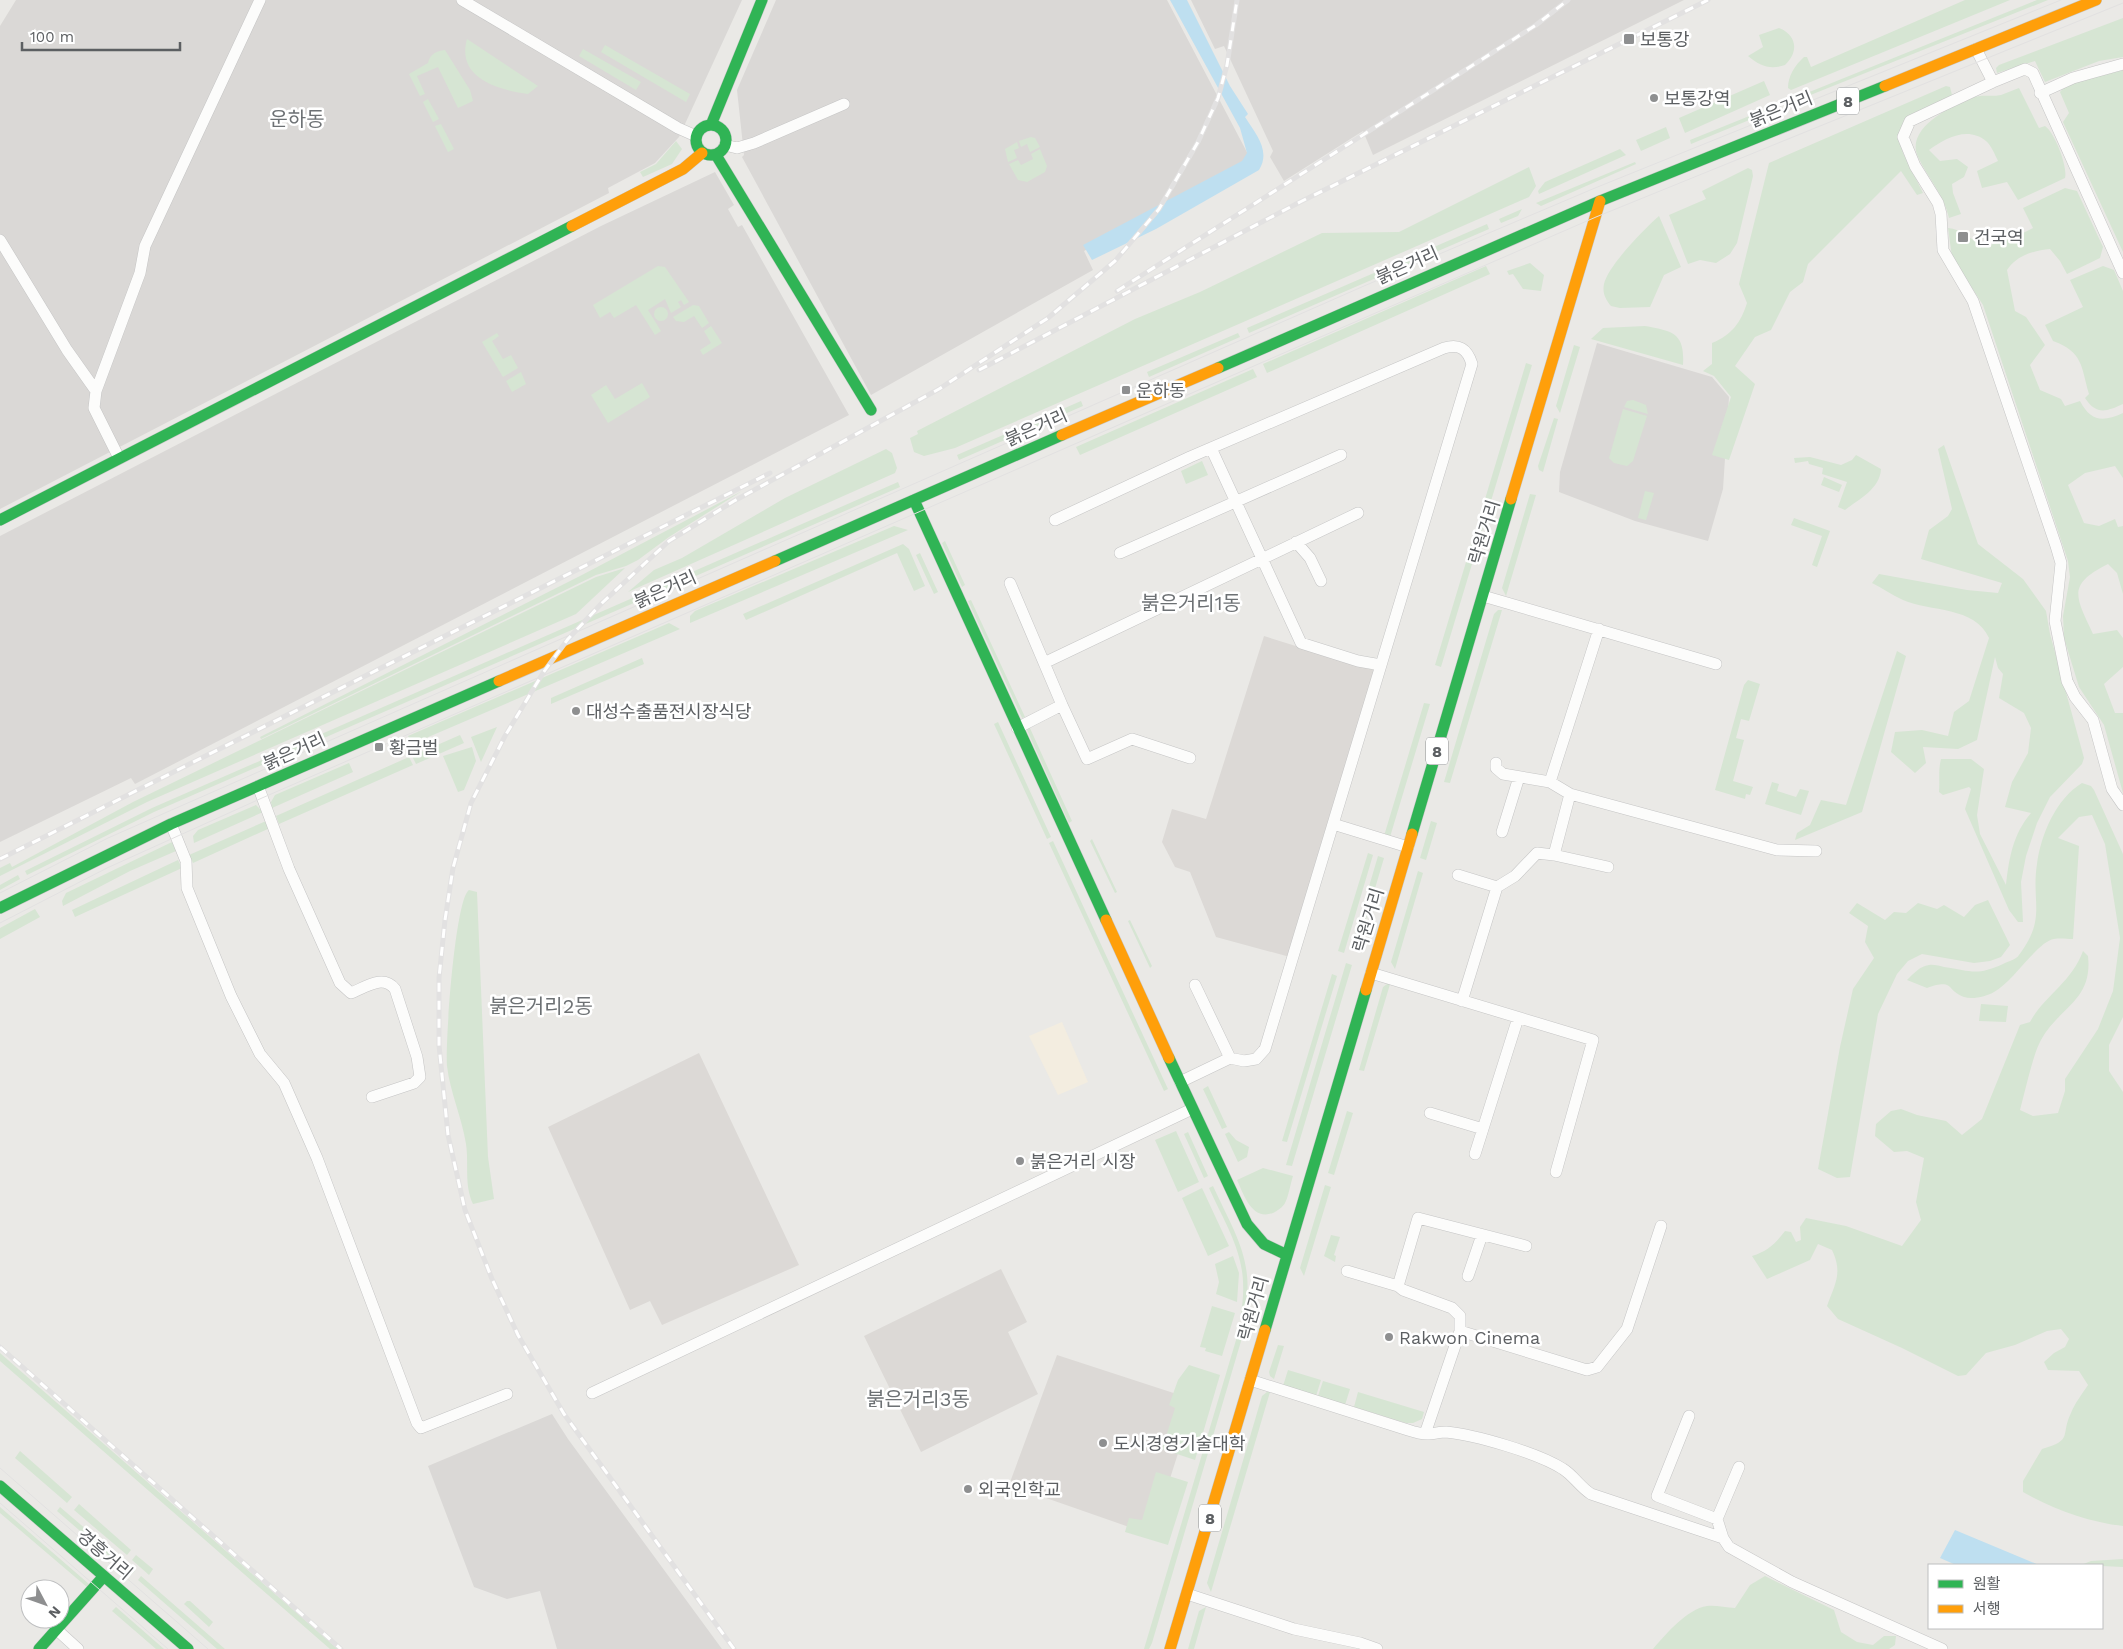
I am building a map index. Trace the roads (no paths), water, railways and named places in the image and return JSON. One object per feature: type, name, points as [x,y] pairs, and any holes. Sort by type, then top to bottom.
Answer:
[{"type":"main road","points":[[711,125],[762,0]]},
{"type":"main road","name":"붉은거리","points":[[0,908],[171,824],[1600,201],[2096,0]]},
{"type":"main road","points":[[711,125],[723,131],[726,145],[716,155],[702,153],[696,145],[696,136],[702,128],[711,125]]},
{"type":"main road","points":[[0,520],[683,169],[702,153]]},
{"type":"main road","points":[[716,155],[870,410]]},
{"type":"main road","name":"락원거리","points":[[1170,1649],[1600,201]]},
{"type":"main road","points":[[914,500],[1192,1109],[1256,1239],[1270,1249],[1287,1255]]},
{"type":"main road","name":"경흥거리","points":[[0,1486],[188,1649]]},
{"type":"main road","points":[[70,1614],[104,1576]]},
{"type":"main road","points":[[39,1649],[56,1629]]},
{"type":"street","points":[[119,458],[94,408],[96,391],[140,273],[145,246],[260,0]]},
{"type":"street","points":[[462,0],[678,128],[696,136]]},
{"type":"street","points":[[1976,48],[1993,82]]},
{"type":"street","points":[[2040,93],[2074,78],[2123,64]]},
{"type":"street","points":[[2123,273],[2032,73],[2025,69],[1993,82],[1910,122],[1903,136],[1915,166],[1938,203],[1941,214],[1943,250],[1973,301],[2056,546],[2060,563],[2055,621],[2067,681],[2075,697],[2093,720],[2112,789],[2123,805]]},
{"type":"street","points":[[726,145],[738,148],[754,143],[844,104]]},
{"type":"street","points":[[0,240],[67,350],[96,391]]},
{"type":"street","points":[[1055,520],[1211,448],[1444,348],[1456,345],[1470,355],[1472,364],[1265,1049],[1256,1059],[1244,1061],[1230,1058],[1180,1082]]},
{"type":"street","points":[[1211,448],[1301,643],[1358,661],[1382,665]]},
{"type":"street","points":[[1120,553],[1341,455]]},
{"type":"street","points":[[1044,663],[1358,513]]},
{"type":"street","points":[[1296,542],[1310,558],[1321,581]]},
{"type":"street","points":[[1010,583],[1087,759],[1132,739],[1190,758]]},
{"type":"street","points":[[1483,596],[1716,664]]},
{"type":"street","points":[[1550,782],[1598,629]]},
{"type":"street","points":[[1017,728],[1062,705]]},
{"type":"street","points":[[1496,763],[1496,768],[1503,774],[1550,782],[1570,794],[1777,850],[1816,852]]},
{"type":"street","points":[[1502,832],[1519,777]]},
{"type":"street","points":[[258,786],[289,869],[340,983],[351,993],[383,980],[389,982],[394,989],[417,1058],[420,1077],[414,1083],[372,1097]]},
{"type":"street","points":[[1554,854],[1570,794]]},
{"type":"street","points":[[171,824],[186,861],[187,888],[231,996],[260,1054],[284,1083],[306,1133],[417,1423],[421,1428],[507,1394]]},
{"type":"street","points":[[1333,824],[1408,847]]},
{"type":"street","points":[[1462,1000],[1496,887],[1515,876],[1537,853],[1554,854],[1608,867]]},
{"type":"street","points":[[1458,875],[1496,887]]},
{"type":"street","points":[[1371,973],[1593,1040],[1556,1172]]},
{"type":"street","points":[[1195,985],[1230,1058]]},
{"type":"street","points":[[1476,1154],[1518,1018]]},
{"type":"street","points":[[592,1393],[1192,1109]]},
{"type":"street","points":[[1430,1113],[1483,1129]]},
{"type":"street","points":[[1398,1286],[1418,1218],[1526,1246]]},
{"type":"street","points":[[1460,1331],[1587,1370],[1597,1367],[1627,1329],[1661,1226]]},
{"type":"street","points":[[1468,1276],[1482,1235]]},
{"type":"street","points":[[1347,1270],[1398,1286],[1403,1290],[1452,1308],[1460,1316],[1460,1331],[1425,1434]]},
{"type":"street","points":[[1250,1380],[1425,1434],[1444,1432],[1475,1438],[1547,1460],[1565,1470],[1581,1488],[1591,1494],[1723,1538]]},
{"type":"street","points":[[1689,1416],[1657,1496],[1717,1519]]},
{"type":"street","points":[[1739,1467],[1717,1519],[1723,1538],[1730,1547],[1792,1582],[1942,1649]]},
{"type":"street","points":[[1187,1594],[1294,1629],[1360,1643],[1377,1649]]},
{"type":"street","points":[[56,1629],[78,1649]]},
{"type":"water","points":[[1170,0],[1187,0],[1230,86],[1248,114],[1245,117],[1263,149],[1262,163],[1259,170],[1156,229],[1092,260],[1083,245],[1242,161],[1247,153],[1240,128]]},
{"type":"water","points":[[1955,1530],[2037,1564],[1954,1564],[1940,1558]]},
{"type":"tram line","points":[[0,893],[108,838],[1364,286],[1595,188],[2061,0]]},
{"type":"tram line","points":[[0,923],[107,868],[262,798],[1596,217],[2123,3]]},
{"type":"tram line","points":[[0,1468],[208,1649]]},
{"type":"tram line","points":[[0,1503],[168,1649]]},
{"type":"railway","points":[[734,1649],[564,1414],[518,1335],[492,1279],[465,1210],[448,1135],[439,1045],[439,978],[453,868],[471,803],[505,736],[543,673],[568,639],[602,603],[669,541],[734,501],[939,389],[1048,318],[1115,261],[1159,209],[1198,142],[1218,98],[1227,65],[1237,0]]},
{"type":"railway","points":[[1117,291],[1536,25],[1568,0]]},
{"type":"railway","points":[[979,370],[1300,202],[1708,0]]},
{"type":"railway","points":[[0,859],[770,473]]},
{"type":"railway","points":[[0,1347],[341,1649]]},
{"type":"place","name":"보통강","points":[[1629,39]]},
{"type":"place","name":"보통강역","points":[[1654,98]]},
{"type":"place","name":"건국역","points":[[1963,237]]},
{"type":"place","name":"운하동","points":[[1126,390]]},
{"type":"place","name":"대성수출품전시장식당","points":[[576,711]]},
{"type":"place","name":"황금벌","points":[[379,747]]},
{"type":"place","name":"붉은거리 시장","points":[[1020,1161]]},
{"type":"place","name":"Rakwon Cinema","points":[[1389,1337]]},
{"type":"place","name":"도시경영기술대학","points":[[1103,1443]]},
{"type":"place","name":"외국인학교","points":[[968,1489]]},
{"type":"district","name":"운하동","points":[[297,119]]},
{"type":"district","name":"붉은거리1동","points":[[1191,603]]},
{"type":"district","name":"붉은거리2동","points":[[541,1006]]},
{"type":"district","name":"붉은거리3동","points":[[918,1399]]}]
